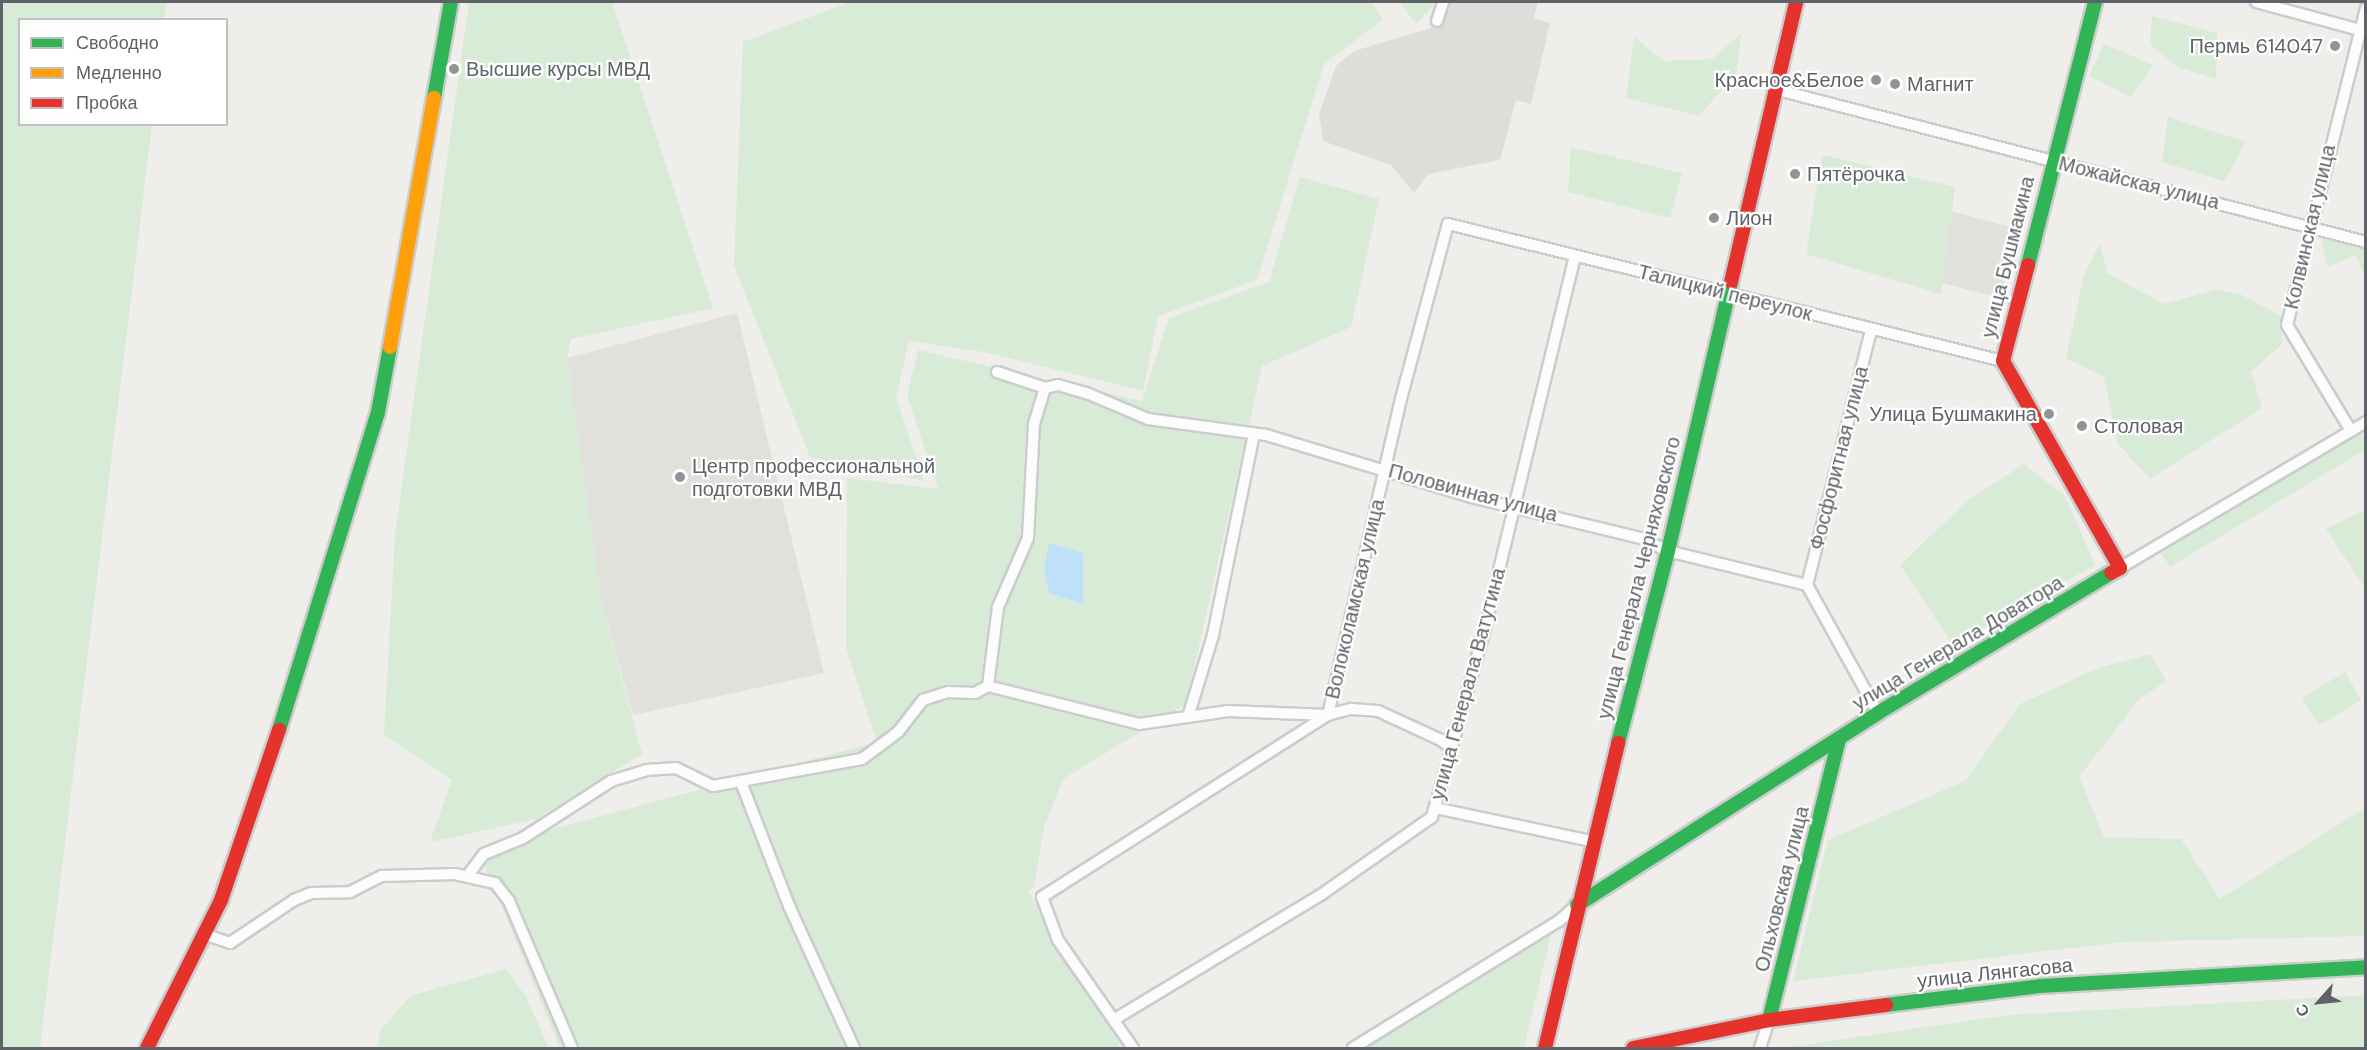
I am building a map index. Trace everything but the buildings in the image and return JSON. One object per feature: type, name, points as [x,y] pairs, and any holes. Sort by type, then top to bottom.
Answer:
[{"type":"street","points":[[147,1048],[221,900],[297,676],[378,412],[451,2]]},
{"type":"street","points":[[1437,21],[1443,2]]},
{"type":"street","name":"улица Генерала Черняховского","points":[[1545,1048],[1592,841],[1668,551],[1796,2]]},
{"type":"street","name":"улица Бушмакина","points":[[2095,2],[2052,161],[2003,362],[2120,568]]},
{"type":"street","points":[[2256,2],[2360,30]]},
{"type":"street","name":"Колвинская улица","points":[[2351,431],[2287,325],[2366,9]]},
{"type":"street","name":"Можайская улица","points":[[1774,89],[2366,242]]},
{"type":"street","name":"Талицкий переулок","points":[[1448,224],[2003,362]]},
{"type":"street","name":"Волоколамская улица","points":[[1115,1019],[1058,940],[1042,897],[1328,715],[1385,470],[1448,224]]},
{"type":"street","name":"улица Генерала Ватутина","points":[[1115,1019],[1322,894],[1432,817],[1515,505],[1575,256]]},
{"type":"street","name":"Фосфоритная улица","points":[[1807,585],[1871,330]]},
{"type":"street","name":"Половинная улица","points":[[997,372],[1045,388],[1058,386],[1089,394],[1148,419],[1254,434],[1385,470],[1471,497],[1515,505],[1641,538],[1668,551],[1807,585]]},
{"type":"street","points":[[988,686],[998,607],[1028,538],[1034,424],[1045,388]]},
{"type":"street","name":"улица Генерала Доватора","points":[[1577,905],[1878,713],[2366,422]]},
{"type":"street","points":[[1188,717],[1213,635],[1254,434]]},
{"type":"street","points":[[1807,585],[1878,713]]},
{"type":"street","points":[[468,875],[484,854],[524,838],[611,782],[646,770],[676,768],[713,786],[862,759],[898,732],[922,700],[948,692],[975,693],[988,686],[1139,724],[1228,711],[1328,715],[1351,709],[1378,711],[1441,740],[1451,748]]},
{"type":"street","name":"Ольховская улица","points":[[1760,1048],[1839,739]]},
{"type":"street","points":[[741,782],[789,906],[854,1048]]},
{"type":"street","points":[[1436,808],[1592,841]]},
{"type":"street","points":[[204,934],[230,943],[294,900],[311,893],[350,892],[382,876],[468,875],[495,883],[508,901],[572,1048]]},
{"type":"street","points":[[1353,1048],[1558,921],[1577,905]]},
{"type":"street","name":"улица Лянгасова","points":[[1633,1048],[1769,1020],[2040,986],[2366,967]]},
{"type":"street","points":[[1115,1019],[1133,1048]]},
{"type":"shaded area","points":[[1448,2],[1538,2],[1534,18],[1550,23],[1531,104],[1516,100],[1500,160],[1428,174],[1414,193],[1391,165],[1323,141],[1319,114],[1336,66],[1354,51],[1441,25]]},
{"type":"shaded area","points":[[1905,199],[2018,229],[2000,298],[1888,269]]},
{"type":"shaded area","name":"Центр профессиональной подготовки МВД","points":[[737,313],[824,673],[633,715],[600,595],[567,358]]},
{"type":"green space","points":[[2,2],[167,2],[164,18],[18,18],[18,126],[152,126],[40,1048],[2,1048]]},
{"type":"green space","points":[[469,2],[612,2],[713,308],[571,339],[567,358],[600,595],[642,754],[536,819],[430,842],[452,780],[384,735],[395,535]]},
{"type":"green space","points":[[850,2],[1371,2],[1383,19],[1324,64],[1257,280],[1158,316],[1143,391],[984,352],[909,341],[896,397],[924,481],[810,457],[734,266],[743,42]]},
{"type":"green space","points":[[1400,2],[1436,2],[1416,24]]},
{"type":"green space","points":[[2152,16],[2217,33],[2216,79],[2178,67],[2150,45]]},
{"type":"green space","points":[[1742,33],[1736,74],[1699,116],[1626,98],[1634,37],[1664,61],[1712,59]]},
{"type":"green space","points":[[2104,44],[2153,65],[2131,97],[2089,76]]},
{"type":"green space","points":[[2168,117],[2246,142],[2224,181],[2162,162]]},
{"type":"green space","points":[[1571,147],[1682,173],[1670,218],[1568,192]]},
{"type":"green space","points":[[1822,155],[1955,187],[1941,294],[1806,254]]},
{"type":"green space","points":[[1300,177],[1379,199],[1351,327],[1262,366],[1186,704],[1063,779],[1044,827],[1034,886],[1029,892],[1122,1048],[560,1048],[478,849],[877,742],[846,648],[847,478],[938,489],[907,395],[918,350],[1142,401],[1169,318],[1269,282]]},
{"type":"green space","points":[[2321,238],[2365,240],[2365,276],[2355,255],[2328,267]]},
{"type":"green space","points":[[2100,243],[2107,273],[2164,304],[2215,290],[2238,293],[2281,316],[2282,344],[2251,372],[2262,408],[2150,479],[2118,444],[2104,377],[2066,358],[2084,275]]},
{"type":"green space","points":[[2365,429],[2365,450],[2170,567],[2161,552]]},
{"type":"green space","points":[[2024,464],[2065,496],[2095,565],[1953,645],[1900,565],[1967,501]]},
{"type":"green space","points":[[2365,510],[2365,588],[2326,529]]},
{"type":"green space","points":[[2151,654],[2166,681],[2138,700],[2079,777],[2104,837],[2181,839],[2220,899],[2365,808],[2365,936],[2122,942],[1793,981],[1828,840],[1965,781],[2020,704],[2098,668]]},
{"type":"green space","points":[[2345,672],[2361,700],[2319,725],[2302,698]]},
{"type":"green space","points":[[1552,931],[1524,1047],[1360,1048]]},
{"type":"green space","points":[[506,969],[526,997],[549,1048],[377,1048],[380,1031],[410,996]]},
{"type":"green space","points":[[2365,995],[2365,1048],[1782,1048],[2008,1015]]},
{"type":"water","points":[[1049,543],[1083,553],[1083,604],[1049,593],[1044,569]]},
{"type":"traffic: fast","points":[[434,98],[451,2]]},
{"type":"traffic: fast","points":[[2028,265],[2095,2]]},
{"type":"traffic: fast","points":[[1618,743],[1668,551],[1731,282]]},
{"type":"traffic: fast","points":[[279,730],[378,412],[390,347]]},
{"type":"traffic: fast","points":[[1577,905],[1878,713],[2111,573]]},
{"type":"traffic: fast","points":[[1769,1020],[1839,739]]},
{"type":"traffic: fast","points":[[1886,1005],[2040,986],[2366,967]]},
{"type":"traffic: slow","points":[[390,347],[434,98]]},
{"type":"traffic: jam","points":[[1731,282],[1796,2]]},
{"type":"traffic: jam","points":[[2028,265],[2003,361],[2120,568],[2111,573]]},
{"type":"traffic: jam","points":[[147,1048],[221,900],[279,730]]},
{"type":"traffic: jam","points":[[1545,1048],[1618,743]]},
{"type":"traffic: jam","points":[[1633,1048],[1769,1020],[1886,1005]]},
{"type":"place","name":"Пермь 614047","points":[[2335,46]]},
{"type":"place","name":"Высшие курсы МВД","points":[[454,69]]},
{"type":"place","name":"Красное&Белое","points":[[1876,80]]},
{"type":"place","name":"Магнит","points":[[1895,84]]},
{"type":"place","name":"Пятёрочка","points":[[1795,174]]},
{"type":"place","name":"Лион","points":[[1714,218]]},
{"type":"place","name":"Улица Бушмакина","points":[[2049,414]]},
{"type":"place","name":"Столовая","points":[[2082,426]]},
{"type":"place","name":"Центр профессиональной подготовки МВД","points":[[680,477]]}]
